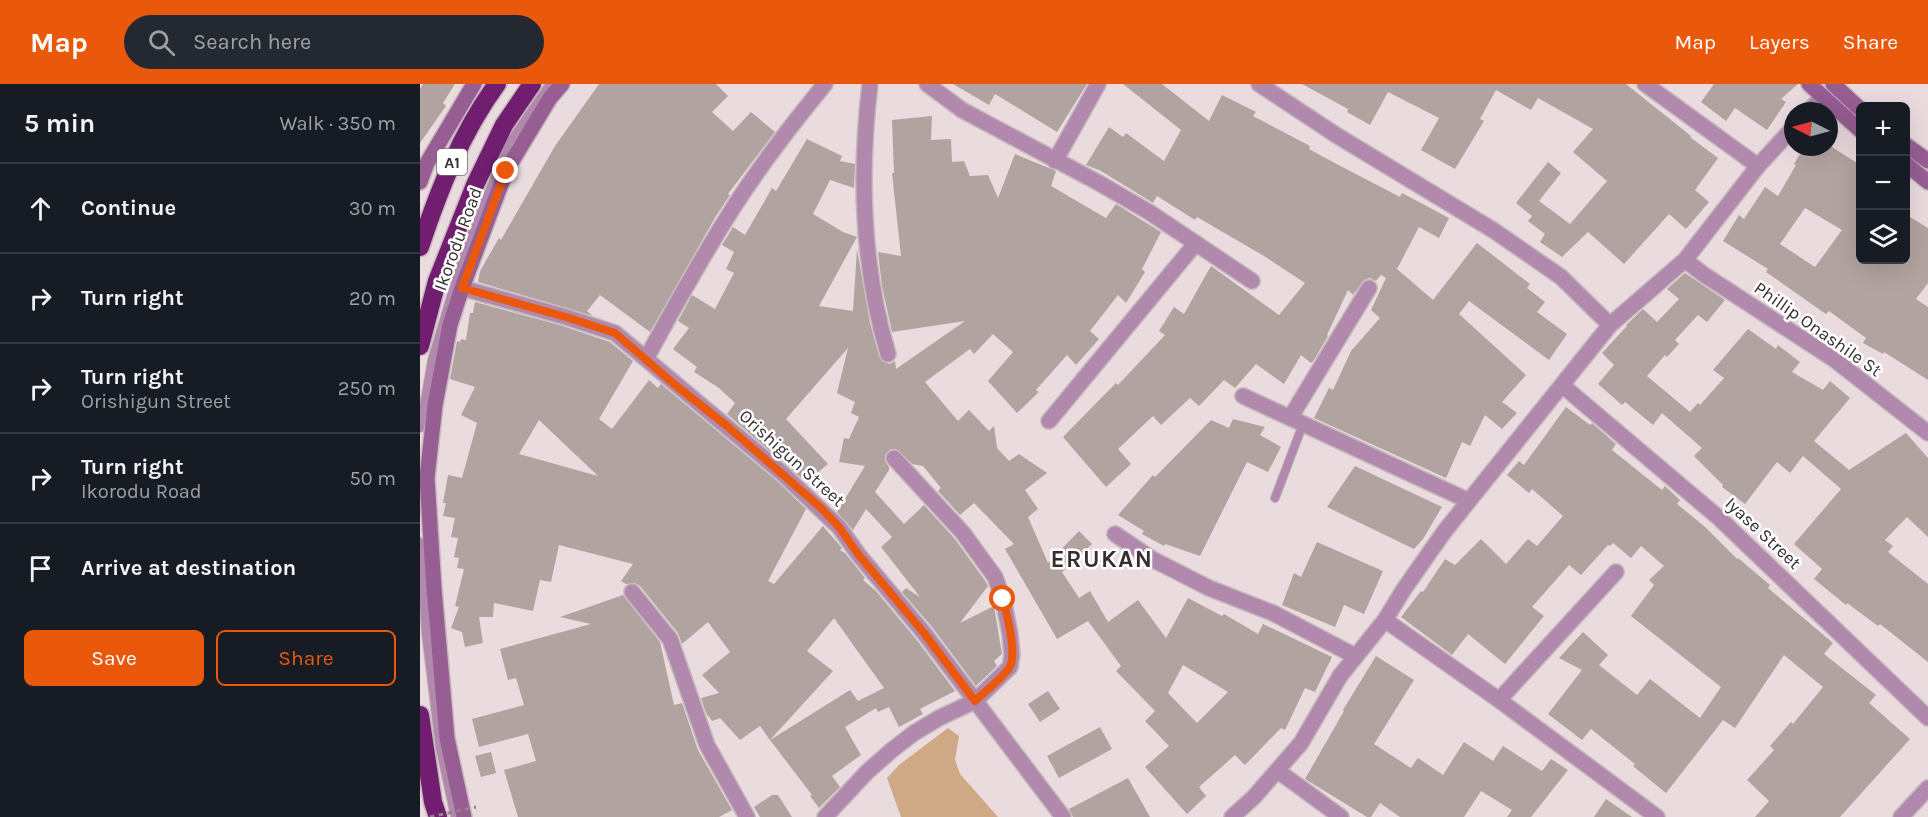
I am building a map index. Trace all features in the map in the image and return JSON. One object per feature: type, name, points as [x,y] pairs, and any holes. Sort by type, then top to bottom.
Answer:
[{"type":"highway","name":"Ikorodu Road","points":[[420,247],[458,150],[479,109],[497,84]]},
{"type":"highway","name":"Ikorodu Road","points":[[420,346],[437,281],[475,185],[504,125],[532,84]]},
{"type":"highway","points":[[420,716],[433,802],[438,817]]},
{"type":"street","points":[[420,182],[423,166],[474,84]]},
{"type":"street","name":"Ikorodu Road","points":[[470,812],[447,738],[434,589],[427,478],[435,405],[450,325],[506,171],[550,98],[562,84]]},
{"type":"street","points":[[646,359],[736,202],[782,138],[825,84]]},
{"type":"street","points":[[870,84],[865,129],[864,220],[868,269],[877,317],[888,354]]},
{"type":"street","points":[[927,84],[962,110],[1149,212],[1252,281]]},
{"type":"street","points":[[1055,161],[1098,84]]},
{"type":"street","points":[[1259,84],[1336,135],[1493,230],[1561,277],[1610,325]]},
{"type":"street","points":[[1645,84],[1758,166]]},
{"type":"street","points":[[1809,84],[1828,90],[1856,107]]},
{"type":"street","points":[[1817,102],[1828,90]]},
{"type":"street","points":[[1828,90],[1856,125]]},
{"type":"street","points":[[1232,817],[1254,797],[1301,743],[1340,676],[1385,620],[1404,589],[1469,501],[1610,325],[1685,260],[1758,166],[1784,138]]},
{"type":"street","points":[[1910,148],[1928,161]]},
{"type":"street","points":[[1910,168],[1928,182]]},
{"type":"street","points":[[1049,422],[1196,243]]},
{"type":"street","name":"Phillip Onashile St","points":[[1685,260],[1835,360],[1928,433]]},
{"type":"street","name":"Orishigun Street","points":[[462,288],[615,333],[783,474],[839,527],[858,554],[924,633],[1063,817]]},
{"type":"street","points":[[1297,421],[1369,288]]},
{"type":"street","name":"Iyase Street","points":[[1563,386],[1719,518],[1928,718]]},
{"type":"street","points":[[1243,396],[1469,501]]},
{"type":"street","points":[[825,817],[874,765],[914,733],[975,701],[1010,667],[1012,655],[1010,634],[1003,599],[995,577],[963,533],[894,458]]},
{"type":"street","points":[[1115,534],[1152,559],[1209,588],[1273,613],[1355,656]]},
{"type":"street","points":[[1499,700],[1616,572]]},
{"type":"street","points":[[632,592],[670,639],[707,745],[747,817]]},
{"type":"street","points":[[1385,620],[1499,700],[1658,817]]},
{"type":"street","points":[[1278,771],[1341,817]]},
{"type":"street","points":[[1901,817],[1928,788]]},
{"type":"lane","points":[[420,428],[432,360],[464,253],[510,143],[550,84]]},
{"type":"lane","points":[[1275,498],[1297,421]]},
{"type":"lane","points":[[420,542],[426,634],[440,748],[455,817]]},
{"type":"path","points":[[430,817],[470,812]]},
{"type":"shaded area","points":[[948,728],[959,736],[955,760],[960,774],[998,817],[901,817],[887,778],[899,765]]},
{"type":"building","points":[[423,84],[455,84],[443,103],[446,106],[420,143],[420,89]]},
{"type":"building","points":[[599,84],[716,84],[728,96],[712,112],[733,131],[751,112],[775,132],[728,194],[730,195],[650,332],[600,295],[587,311],[593,316],[478,282],[480,271],[499,238],[501,240],[555,146]]},
{"type":"building","points":[[953,84],[1087,84],[1057,132],[995,94],[989,105]]},
{"type":"building","points":[[1123,84],[1162,84],[1209,121],[1222,95],[1256,112],[1253,116],[1310,146],[1309,149],[1331,161],[1400,197],[1402,193],[1449,218],[1439,238],[1419,227],[1397,269],[1433,300],[1477,243],[1530,284],[1527,288],[1545,302],[1537,312],[1567,334],[1549,360],[1469,301],[1459,314],[1526,375],[1502,402],[1517,413],[1502,429],[1485,415],[1470,446],[1462,442],[1446,478],[1314,418],[1329,388],[1333,390],[1351,351],[1380,318],[1371,310],[1386,278],[1381,275],[1376,281],[1370,278],[1364,280],[1353,295],[1348,290],[1328,336],[1314,360],[1311,363],[1301,355],[1284,384],[1256,364],[1235,388],[1224,380],[1199,406],[1190,398],[1161,425],[1153,416],[1118,449],[1131,464],[1106,487],[1063,437],[1116,383],[1118,385],[1165,335],[1159,331],[1174,307],[1184,314],[1211,266],[1279,315],[1305,283],[1197,217],[1195,220],[1157,196],[1153,203],[1101,171],[1086,165],[1109,127],[1123,137],[1126,133],[1164,161],[1181,130]]},
{"type":"building","points":[[1302,84],[1626,84],[1718,158],[1695,190],[1709,202],[1686,229],[1669,214],[1624,264],[1588,232],[1562,257],[1540,242],[1545,234],[1528,221],[1532,216],[1516,203],[1548,162],[1561,173],[1539,201],[1570,224],[1607,181],[1573,152],[1593,129],[1538,98],[1531,110],[1496,90],[1480,119],[1484,121],[1455,169],[1421,150],[1439,118],[1388,92],[1370,125],[1347,112],[1348,109]]},
{"type":"building","points":[[1714,84],[1798,84],[1781,99],[1786,102],[1767,130],[1735,108],[1726,121],[1701,102]]},
{"type":"building","points":[[932,116],[931,140],[951,139],[952,162],[964,161],[970,176],[988,175],[998,198],[1015,154],[1056,171],[1051,186],[1106,218],[1116,204],[1161,232],[1142,269],[1145,272],[1126,303],[1118,295],[1090,331],[1099,339],[1076,365],[1067,355],[1036,390],[1039,392],[1017,413],[988,381],[1013,352],[993,334],[974,354],[970,349],[925,382],[958,421],[969,410],[989,431],[994,426],[997,448],[1009,461],[1019,454],[1047,473],[1025,490],[1038,509],[1028,517],[1048,563],[1079,531],[1092,544],[1062,572],[1079,598],[1090,591],[1108,622],[1138,600],[1166,638],[1188,598],[1222,616],[1224,614],[1258,634],[1263,624],[1332,657],[1315,692],[1305,688],[1285,730],[1281,728],[1245,765],[1235,755],[1199,787],[1206,796],[1187,814],[1145,767],[1169,746],[1145,721],[1155,711],[1116,671],[1121,666],[1088,621],[1057,639],[1005,549],[1014,544],[974,503],[960,515],[938,491],[941,488],[923,466],[912,464],[896,449],[891,449],[885,455],[889,470],[875,492],[904,524],[924,505],[955,539],[988,586],[960,623],[994,606],[1002,654],[994,661],[997,666],[976,686],[932,627],[902,592],[906,588],[920,597],[881,547],[892,537],[866,509],[853,530],[837,512],[865,466],[839,462],[844,438],[849,439],[859,417],[851,413],[855,402],[837,393],[848,348],[786,419],[828,464],[806,482],[727,414],[735,403],[719,388],[694,372],[697,367],[673,349],[689,328],[678,321],[692,295],[715,309],[734,273],[726,269],[734,252],[722,245],[733,227],[745,235],[772,188],[776,191],[807,139],[842,156],[840,161],[855,164],[854,188],[830,180],[813,214],[843,232],[857,237],[819,306],[853,311],[857,249],[870,323],[882,361],[890,364],[895,361],[896,369],[965,321],[892,332],[882,286],[878,252],[901,256],[892,173],[894,173],[892,120]],"holes":[[[1183,665],[1228,692],[1197,723],[1168,693]]]},
{"type":"building","points":[[1838,151],[1856,162],[1856,264],[1910,264],[1910,217],[1928,228],[1928,283],[1916,299],[1928,307],[1928,380],[1884,352],[1883,354],[1863,343],[1866,338],[1829,311],[1826,314],[1766,272],[1768,269],[1723,241],[1739,215],[1744,219],[1765,187],[1778,196],[1796,165],[1794,164],[1799,156],[1838,156]],"holes":[[[1805,208],[1842,230],[1815,267],[1780,244]]]},
{"type":"building","points":[[1685,273],[1725,300],[1707,322],[1698,315],[1675,340],[1679,344],[1667,357],[1665,355],[1647,376],[1690,412],[1698,403],[1700,405],[1724,378],[1713,370],[1748,329],[1776,349],[1778,345],[1800,362],[1792,372],[1823,390],[1830,381],[1850,398],[1814,441],[1849,470],[1906,433],[1928,458],[1928,537],[1907,517],[1885,540],[1893,546],[1888,552],[1928,584],[1928,662],[1880,624],[1878,626],[1847,603],[1846,605],[1814,579],[1822,569],[1794,544],[1841,489],[1803,456],[1790,473],[1777,462],[1745,504],[1722,487],[1723,485],[1694,456],[1702,448],[1662,413],[1653,425],[1625,402],[1622,405],[1598,384],[1614,365],[1602,353],[1643,309],[1657,322],[1679,299],[1667,289]]},
{"type":"building","points":[[475,302],[563,326],[610,342],[633,361],[599,419],[612,429],[649,380],[658,388],[661,384],[777,481],[806,509],[768,581],[774,584],[823,526],[842,548],[840,550],[865,578],[863,580],[876,591],[916,639],[955,691],[920,709],[923,714],[899,727],[889,707],[878,712],[876,708],[845,727],[861,755],[832,776],[840,787],[819,808],[810,796],[812,795],[770,740],[760,726],[740,740],[720,718],[712,721],[706,713],[701,698],[719,693],[702,675],[730,652],[708,622],[682,644],[678,633],[640,586],[621,581],[633,564],[559,545],[551,582],[540,580],[533,611],[494,603],[493,617],[479,617],[483,643],[465,647],[462,632],[451,628],[459,607],[455,606],[464,569],[457,568],[459,558],[454,557],[458,538],[451,537],[455,518],[443,516],[446,503],[443,503],[448,475],[462,478],[477,423],[461,415],[475,387],[450,379],[457,341],[466,340],[470,313],[473,313]],"holes":[[[539,420],[598,476],[519,454]],[[834,618],[884,688],[858,701],[850,690],[770,740],[833,671],[807,651]]]},
{"type":"building","points":[[1566,407],[1590,425],[1592,423],[1616,444],[1612,450],[1662,490],[1665,486],[1680,500],[1677,504],[1704,526],[1737,559],[1770,585],[1768,588],[1833,643],[1824,654],[1876,695],[1869,703],[1910,739],[1840,817],[1755,817],[1769,801],[1747,780],[1774,750],[1770,746],[1791,722],[1793,724],[1823,687],[1784,655],[1735,728],[1723,720],[1666,793],[1633,766],[1635,764],[1591,729],[1582,740],[1548,714],[1582,670],[1559,658],[1583,632],[1608,655],[1599,665],[1637,695],[1650,679],[1700,718],[1721,687],[1631,616],[1654,585],[1649,580],[1664,566],[1641,546],[1631,558],[1613,543],[1608,545],[1581,575],[1569,565],[1532,607],[1544,616],[1505,664],[1468,634],[1452,655],[1401,617],[1421,591],[1423,592],[1445,559],[1455,565],[1481,539],[1506,564],[1528,539],[1537,546],[1563,516],[1532,489],[1529,493],[1507,475],[1519,461],[1524,465]]},
{"type":"building","points":[[1233,419],[1265,427],[1260,435],[1281,447],[1268,472],[1247,462],[1200,556],[1165,544],[1164,546],[1142,534],[1144,531],[1118,515],[1153,475],[1155,477],[1211,420],[1229,428]]},
{"type":"building","points":[[1355,466],[1442,507],[1423,539],[1414,549],[1327,507]]},
{"type":"building","points":[[1317,542],[1383,571],[1364,614],[1344,605],[1335,627],[1282,605],[1294,573],[1301,577]]},
{"type":"building","points":[[623,595],[660,642],[674,705],[682,703],[698,750],[732,810],[719,817],[518,817],[504,770],[536,761],[528,734],[479,747],[472,719],[524,705],[516,678],[508,680],[500,649],[591,624],[560,617]]},
{"type":"building","points":[[1376,656],[1414,680],[1374,744],[1411,768],[1418,758],[1443,775],[1464,742],[1493,761],[1503,746],[1542,771],[1551,759],[1568,770],[1531,817],[1507,817],[1512,810],[1481,791],[1464,817],[1400,817],[1380,803],[1371,817],[1367,817],[1305,779]]},
{"type":"building","points":[[1048,691],[1060,709],[1040,722],[1028,704]]},
{"type":"building","points":[[1100,727],[1112,749],[1059,778],[1047,756]]},
{"type":"building","points":[[491,752],[496,773],[481,777],[475,756]]},
{"type":"building","points":[[1128,778],[1150,817],[1073,817],[1069,809]]},
{"type":"building","points":[[772,795],[778,795],[792,817],[760,817],[754,807]]},
{"type":"building","points":[[1606,799],[1632,817],[1594,817]]},
{"type":"district","name":"ERUKAN","points":[[1102,559]]},
{"type":"route","points":[[506,171],[462,288],[615,333],[820,507],[839,527],[858,554],[924,633],[975,701],[1010,667],[1012,655],[1010,634],[1003,599]]}]
